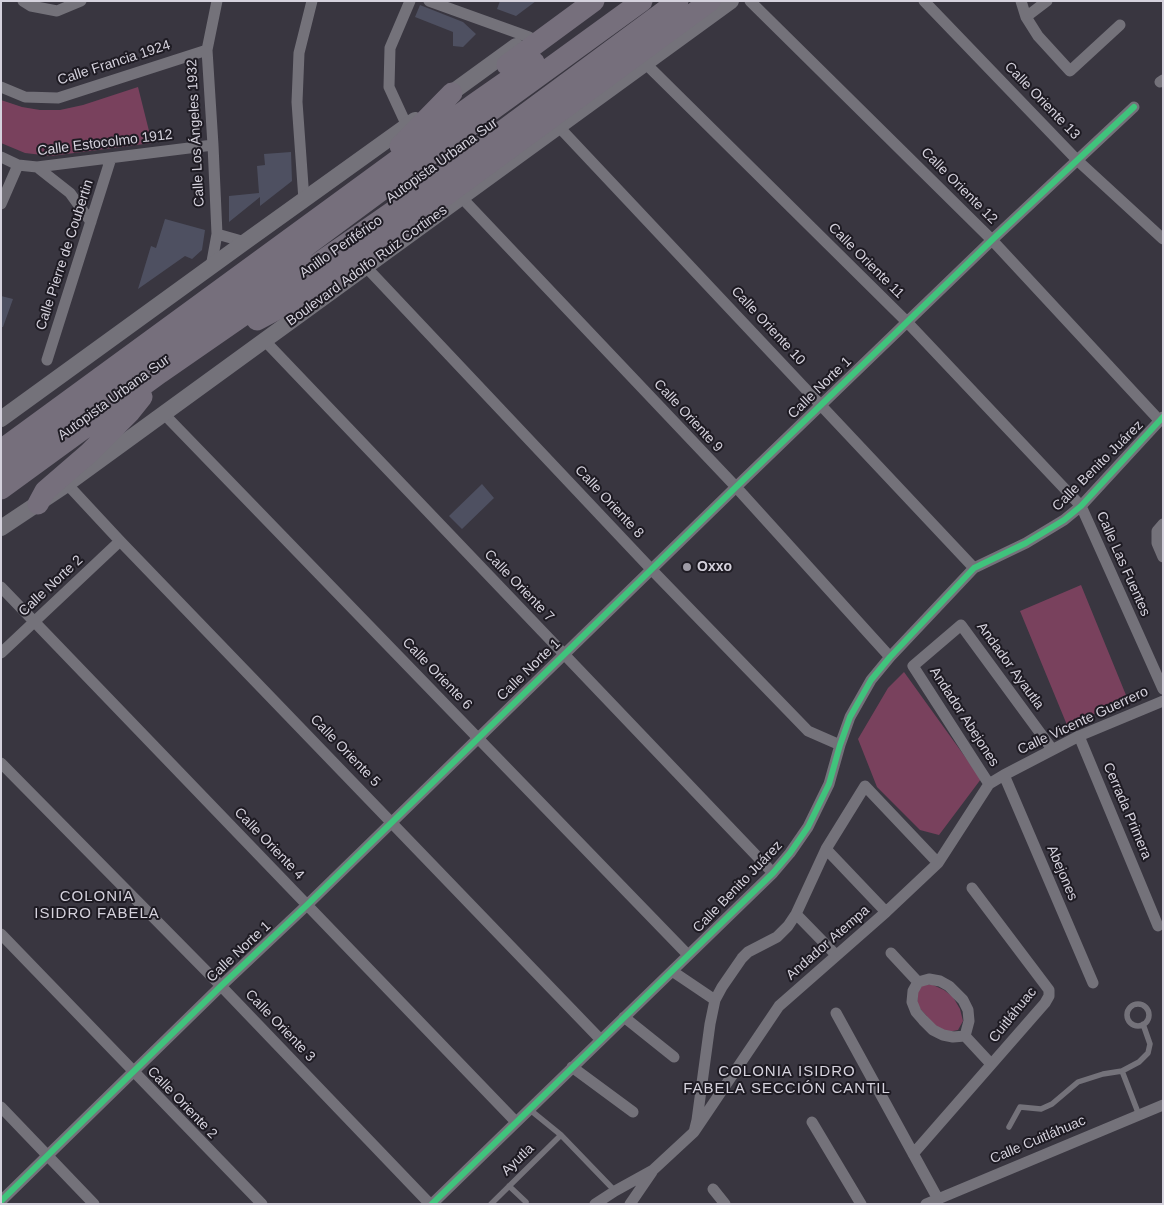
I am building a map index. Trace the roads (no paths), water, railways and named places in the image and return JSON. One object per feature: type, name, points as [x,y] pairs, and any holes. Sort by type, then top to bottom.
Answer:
[{"type":"highway","points":[[129,382],[303,217],[594,1]]},
{"type":"highway","points":[[1,450],[474,104],[622,1]]},
{"type":"highway","name":"Autopista Urbana Sur","points":[[1,480],[379,192],[642,1]]},
{"type":"highway","name":"Autopista Urbana Sur","points":[[1,468],[129,382],[665,1]]},
{"type":"highway","name":"Anillo Periférico","points":[[1,489],[160,373],[401,206],[678,1]]},
{"type":"highway","points":[[129,382],[325,284],[710,1]]},
{"type":"highway","points":[[352,194],[452,93]]},
{"type":"highway","points":[[38,504],[45,491],[89,454],[130,412],[160,373]]},
{"type":"main road","points":[[1,419],[579,1]]},
{"type":"main road","name":"Boulevard Adolfo Ruiz Cortines","points":[[1,528],[67,484],[164,414],[731,1]]},
{"type":"street","points":[[23,1],[31,6],[57,11],[81,1]]},
{"type":"street","name":"Calle Los Ángeles 1932","points":[[211,267],[217,234],[206,50],[217,1]]},
{"type":"street","points":[[304,200],[297,102],[299,52],[312,1]]},
{"type":"street","points":[[407,126],[388,87],[390,48],[410,1]]},
{"type":"street","points":[[429,1],[529,37]]},
{"type":"street","name":"Calle Oriente 12","points":[[750,1],[992,240],[1161,419]]},
{"type":"street","name":"Calle Oriente 13","points":[[924,1],[1077,160],[1163,239]]},
{"type":"street","points":[[1021,1],[1026,17],[1038,36],[1070,71],[1120,26]]},
{"type":"street","points":[[1026,17],[1047,1]]},
{"type":"street","name":"Calle Francia 1924","points":[[1,86],[26,97],[58,98],[206,50]]},
{"type":"street","name":"Calle Oriente 11","points":[[646,63],[907,322],[1081,506]]},
{"type":"street","name":"Calle Norte 1","points":[[1,1201],[651,569],[992,240],[1134,107]]},
{"type":"street","name":"Calle Oriente 10","points":[[559,127],[974,568]]},
{"type":"street","name":"Calle Estocolmo 1912","points":[[1,157],[18,164],[37,167],[213,145]]},
{"type":"street","name":"Calle Pierre de Coubertin","points":[[47,360],[111,158]]},
{"type":"street","points":[[1,204],[18,164]]},
{"type":"street","points":[[37,167],[70,193],[91,222]]},
{"type":"street","name":"Calle Oriente 9","points":[[462,198],[736,487],[890,657]]},
{"type":"street","points":[[217,234],[245,242]]},
{"type":"street","name":"Calle Oriente 8","points":[[366,267],[651,569],[808,731],[840,745]]},
{"type":"street","name":"Calle Oriente 7","points":[[264,341],[773,872]]},
{"type":"street","name":"Calle Oriente 6","points":[[164,414],[688,955]]},
{"type":"street","name":"Calle Benito Juárez","points":[[431,1204],[624,1018],[790,853],[808,827],[829,784],[850,717],[871,680],[890,657],[974,568],[1026,543],[1064,520],[1081,506],[1161,419]]},
{"type":"street","name":"Calle Oriente 5","points":[[67,484],[601,1040]]},
{"type":"street","name":"Calle Las Fuentes","points":[[1081,506],[1163,689]]},
{"type":"street","points":[[1163,524],[1157,531],[1157,543],[1163,557]]},
{"type":"street","name":"Calle Norte 2","points":[[1,653],[120,541]]},
{"type":"street","name":"Calle Oriente 4","points":[[1,588],[516,1122]]},
{"type":"street","name":"Andador Abejones","points":[[961,625],[913,666],[989,784]]},
{"type":"street","name":"Andador Ayautla","points":[[961,625],[1052,749]]},
{"type":"street","name":"Calle Vicente Guerrero","points":[[989,784],[1079,736],[1163,701]]},
{"type":"street","name":"Cerrada Primera","points":[[1079,736],[1158,926]]},
{"type":"street","name":"Calle Oriente 3","points":[[1,763],[221,986],[431,1204]]},
{"type":"street","name":"Abejones","points":[[1004,775],[1093,984]]},
{"type":"street","name":"Andador Atempa","points":[[653,1170],[694,1132],[779,1006],[886,912],[938,863],[989,784]]},
{"type":"street","points":[[694,1132],[698,1120],[710,1024],[715,1000],[742,958],[748,952],[777,937],[788,926],[796,914],[826,849],[865,786],[938,863]]},
{"type":"street","points":[[826,849],[886,912]]},
{"type":"street","name":"Cuitláhuac","points":[[913,1154],[1045,1003],[1049,996],[1049,990],[972,888]]},
{"type":"street","points":[[796,914],[836,956]]},
{"type":"street","name":"Calle Oriente 2","points":[[1,934],[262,1204]]},
{"type":"street","points":[[891,953],[918,982]]},
{"type":"street","points":[[672,970],[715,1000]]},
{"type":"street","points":[[929,979],[940,981],[949,986],[963,1000],[968,1010],[969,1021],[965,1036],[953,1037],[942,1035],[933,1030],[916,1012],[912,1002],[913,991],[918,982],[929,979]]},
{"type":"street","points":[[836,1013],[938,1199]]},
{"type":"street","points":[[624,1018],[674,1057]]},
{"type":"street","points":[[965,1036],[991,1064]]},
{"type":"street","points":[[572,1067],[633,1112]]},
{"type":"street","name":"Calle Cuitláhuac","points":[[926,1204],[1163,1105]]},
{"type":"street","points":[[1,1107],[94,1204]]},
{"type":"street","points":[[812,1122],[861,1204]]},
{"type":"street","points":[[595,1204],[653,1170]]},
{"type":"street","points":[[630,1204],[653,1170]]},
{"type":"street","points":[[713,1189],[725,1204]]},
{"type":"lane","points":[[1009,1127],[1020,1107],[1041,1110],[1052,1104],[1078,1082],[1103,1074],[1122,1071],[1139,1062],[1148,1053],[1150,1044],[1143,1024]]},
{"type":"lane","points":[[1122,1071],[1139,1115]]},
{"type":"lane","points":[[529,1109],[562,1135],[615,1191]]},
{"type":"lane","name":"Ayutla","points":[[491,1204],[562,1135]]},
{"type":"lane","points":[[510,1186],[526,1202]]},
{"type":"place","name":"Oxxo","points":[[687,567]]},
{"type":"district","name":"COLONIA ISIDRO FABELA","points":[[97,906]]},
{"type":"district","name":"COLONIA ISIDRO FABELA SECCIÓN CANTIL","points":[[787,1080]]}]
